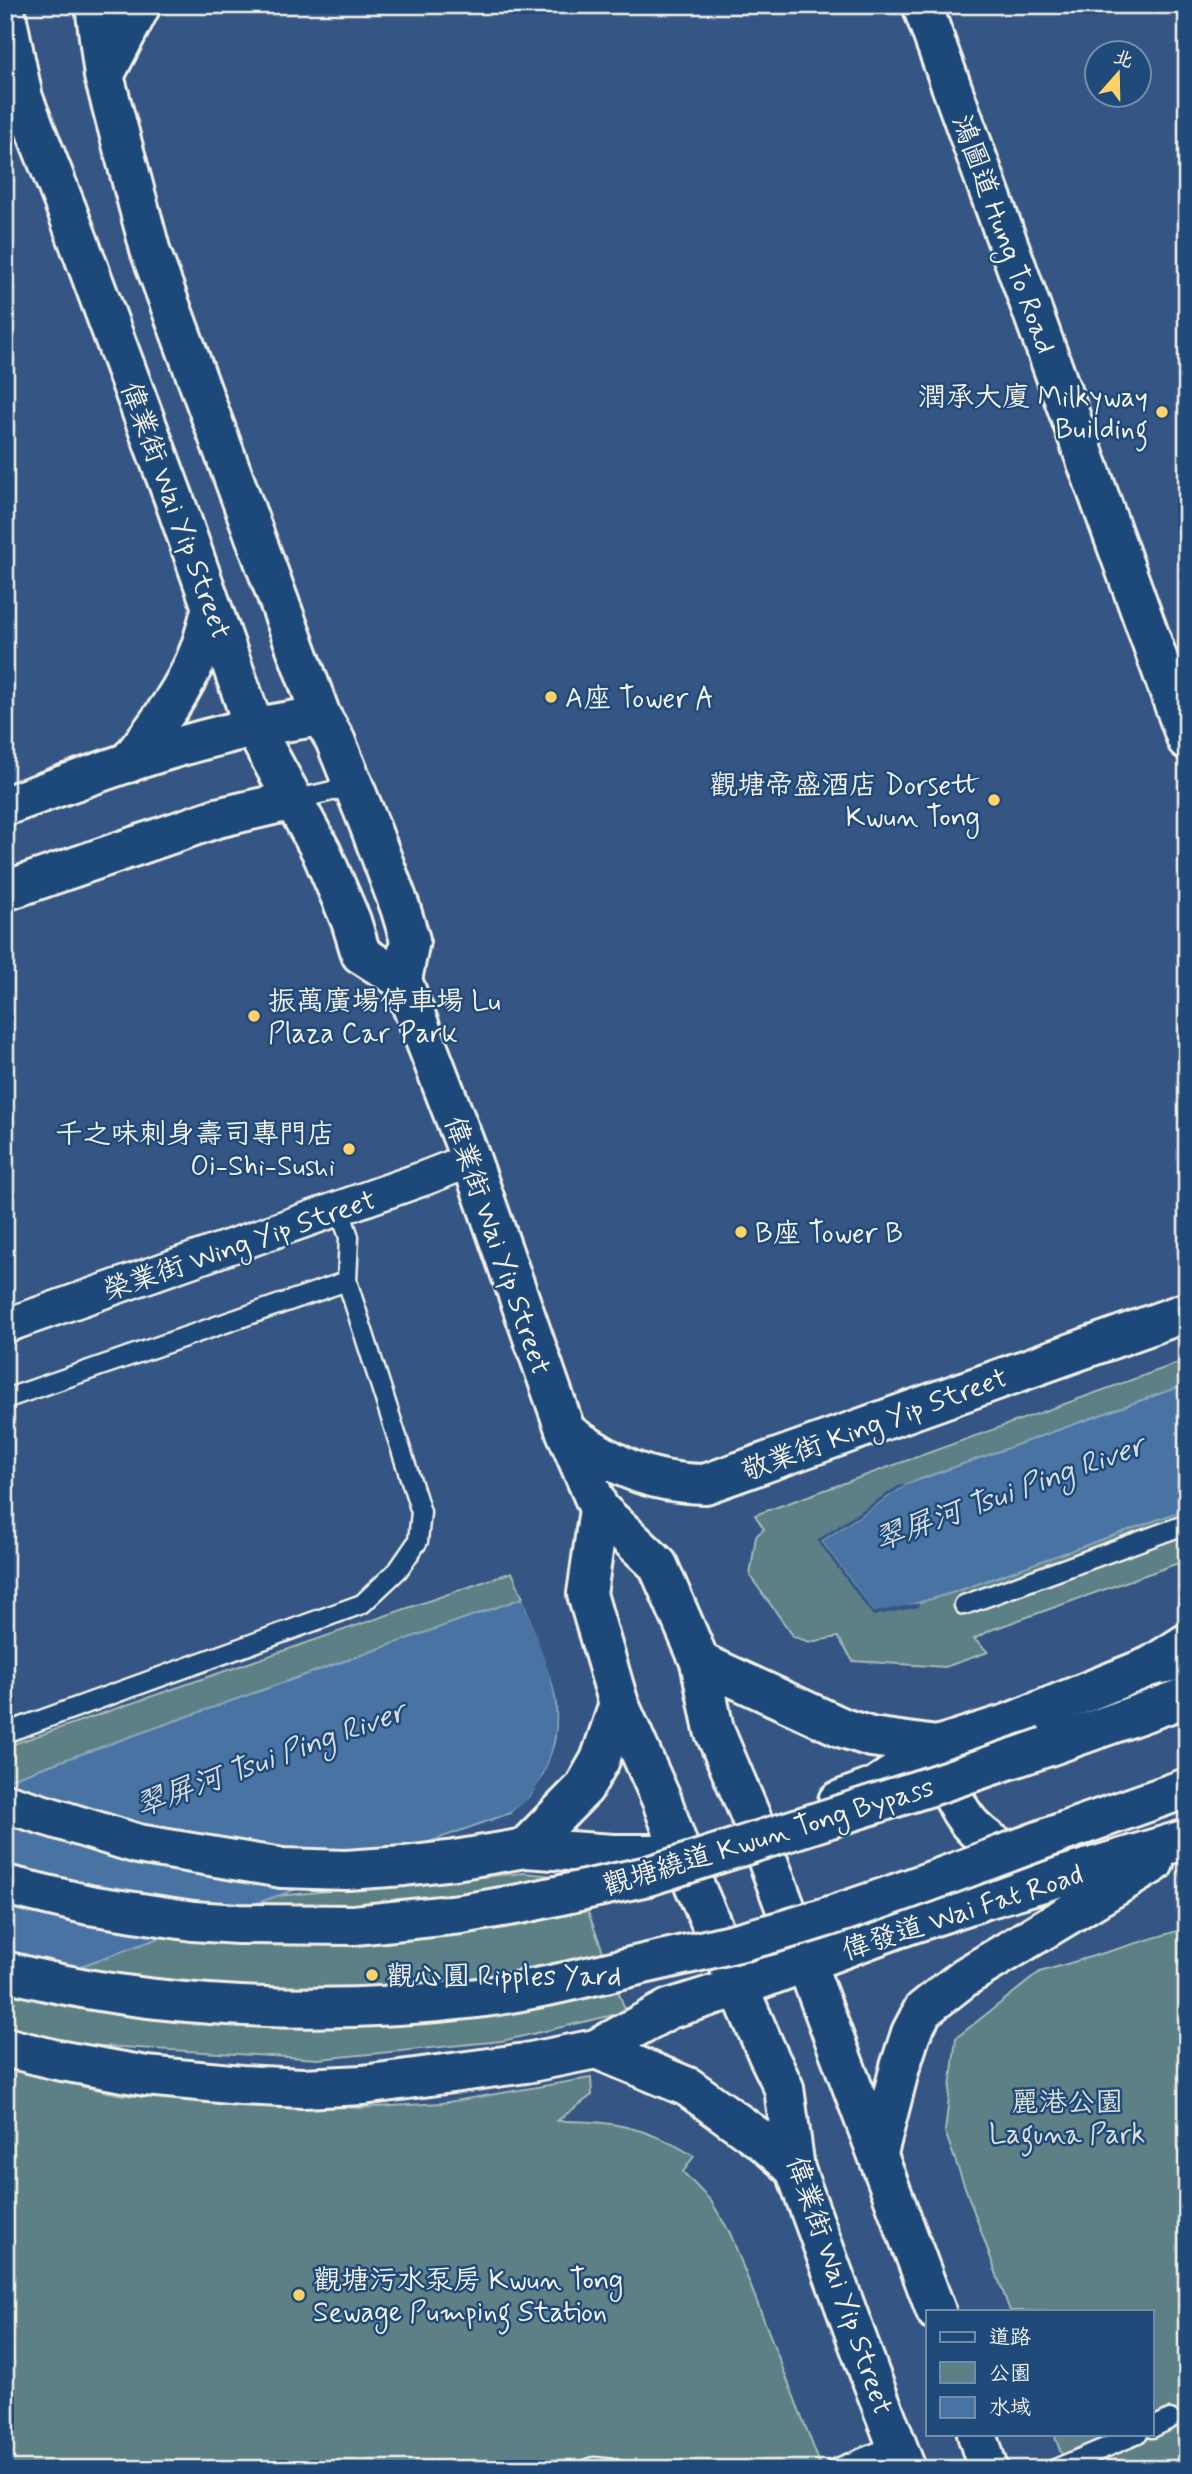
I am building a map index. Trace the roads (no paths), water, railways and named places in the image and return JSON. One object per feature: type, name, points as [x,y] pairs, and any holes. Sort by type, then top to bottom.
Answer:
[{"type":"main road","points":[[95,5],[104,76],[151,253],[321,716],[335,740],[396,896],[410,940],[402,980]]},
{"type":"main road","points":[[104,76],[141,5]]},
{"type":"main road","name":"鴻圖道 Hung To Road","points":[[922,5],[1187,740]]},
{"type":"main road","name":"偉業街 Wai Yip Street","points":[[5,10],[14,89],[68,213],[173,496],[254,728],[294,800],[341,895],[361,954],[402,980],[471,1160],[566,1432],[599,1509],[658,1565],[700,1661],[714,1730],[756,1829],[936,2310]]},
{"type":"main road","points":[[128,763],[180,690],[199,651],[212,607]]},
{"type":"main road","points":[[5,806],[128,763],[215,737],[321,716]]},
{"type":"main road","points":[[5,891],[217,818],[294,800]]},
{"type":"main road","name":"敬業街 King Yip Street","points":[[566,1432],[605,1459],[638,1474],[675,1482],[705,1484],[1187,1312]]},
{"type":"main road","name":"偉業街 Wai Yip Street","points":[[599,1509],[587,1594],[619,1704],[662,1801],[681,1854],[784,2088],[795,2169],[901,2456]]},
{"type":"main road","points":[[5,1803],[138,1844],[282,1868],[346,1870],[455,1860],[525,1848],[612,1854],[681,1854],[875,1787],[937,1746],[1007,1724],[1169,1663],[1187,1643]]},
{"type":"main road","points":[[700,1661],[843,1728],[871,1737],[937,1746]]},
{"type":"main road","name":"觀塘繞道 Kwun Tong Bypass","points":[[5,1885],[89,1905],[204,1922],[354,1924],[461,1914],[648,1877],[934,1785],[1187,1697]]},
{"type":"main road","points":[[525,1848],[584,1788],[600,1760],[619,1704]]},
{"type":"main road","points":[[937,1746],[963,1816],[977,1831],[999,1847],[1059,1878]]},
{"type":"main road","points":[[5,1971],[185,2003],[357,2008],[478,1998],[539,1988],[673,1958],[817,1920],[1187,1788]]},
{"type":"main road","points":[[878,2153],[903,2056],[923,2010],[965,1978],[1187,1841]]},
{"type":"main road","name":"偉發道 Wai Fat Road","points":[[5,2047],[57,2060],[146,2076],[303,2088],[390,2081],[526,2063],[596,2049],[669,2009],[807,1963],[898,1928],[1187,1841]]},
{"type":"main road","points":[[596,2049],[688,2087],[764,2142],[795,2169]]},
{"type":"main road","points":[[978,2436],[988,2469]]},
{"type":"street","name":"榮業街 Wing Yip Street","points":[[5,1326],[471,1160]]},
{"type":"lane","points":[[294,800],[353,786]]},
{"type":"lane","points":[[5,1733],[362,1604],[398,1570],[418,1541],[421,1512],[347,1281],[349,1237],[339,1208]]},
{"type":"lane","points":[[5,1399],[347,1281]]},
{"type":"lane","points":[[964,1605],[1187,1524]]},
{"type":"lane","points":[[1154,2427],[1170,2419]]},
{"type":"lane","points":[[1055,2469],[1133,2436]]},
{"type":"lane","points":[[835,2469],[901,2456]]},
{"type":"lane","points":[[589,2469],[614,2469]]},
{"type":"water","name":"翠屏河 Tsui Ping River","points":[[1187,1384],[1187,1509],[955,1592],[874,1613],[821,1541],[907,1484]]},
{"type":"water","name":"翠屏河 Tsui Ping River","points":[[523,1598],[552,1679],[557,1720],[545,1772],[529,1799],[510,1813],[5,1993],[5,1781]]},
{"type":"place","name":"潤承大廈 Milkyway Building","points":[[1162,412]]},
{"type":"place","name":"A座 Tower A","points":[[551,697]]},
{"type":"place","name":"觀塘帝盛酒店 Dorsett Kwun Tong","points":[[994,800]]},
{"type":"place","name":"振萬廣場停車場 Lu Plaza Car Park","points":[[254,1016]]},
{"type":"place","name":"千之味刺身壽司專門店 Oi-Shi-Sushi","points":[[349,1149]]},
{"type":"place","name":"B座 Tower B","points":[[741,1232]]},
{"type":"place","name":"觀心圓 Ripples Yard","points":[[372,1975]]},
{"type":"place","name":"觀塘污水泵房 Kwun Tong Sewage Pumping Station","points":[[299,2295]]},
{"type":"park label","name":"麗港公園 Laguna Park","points":[[1067,2117]]}]
